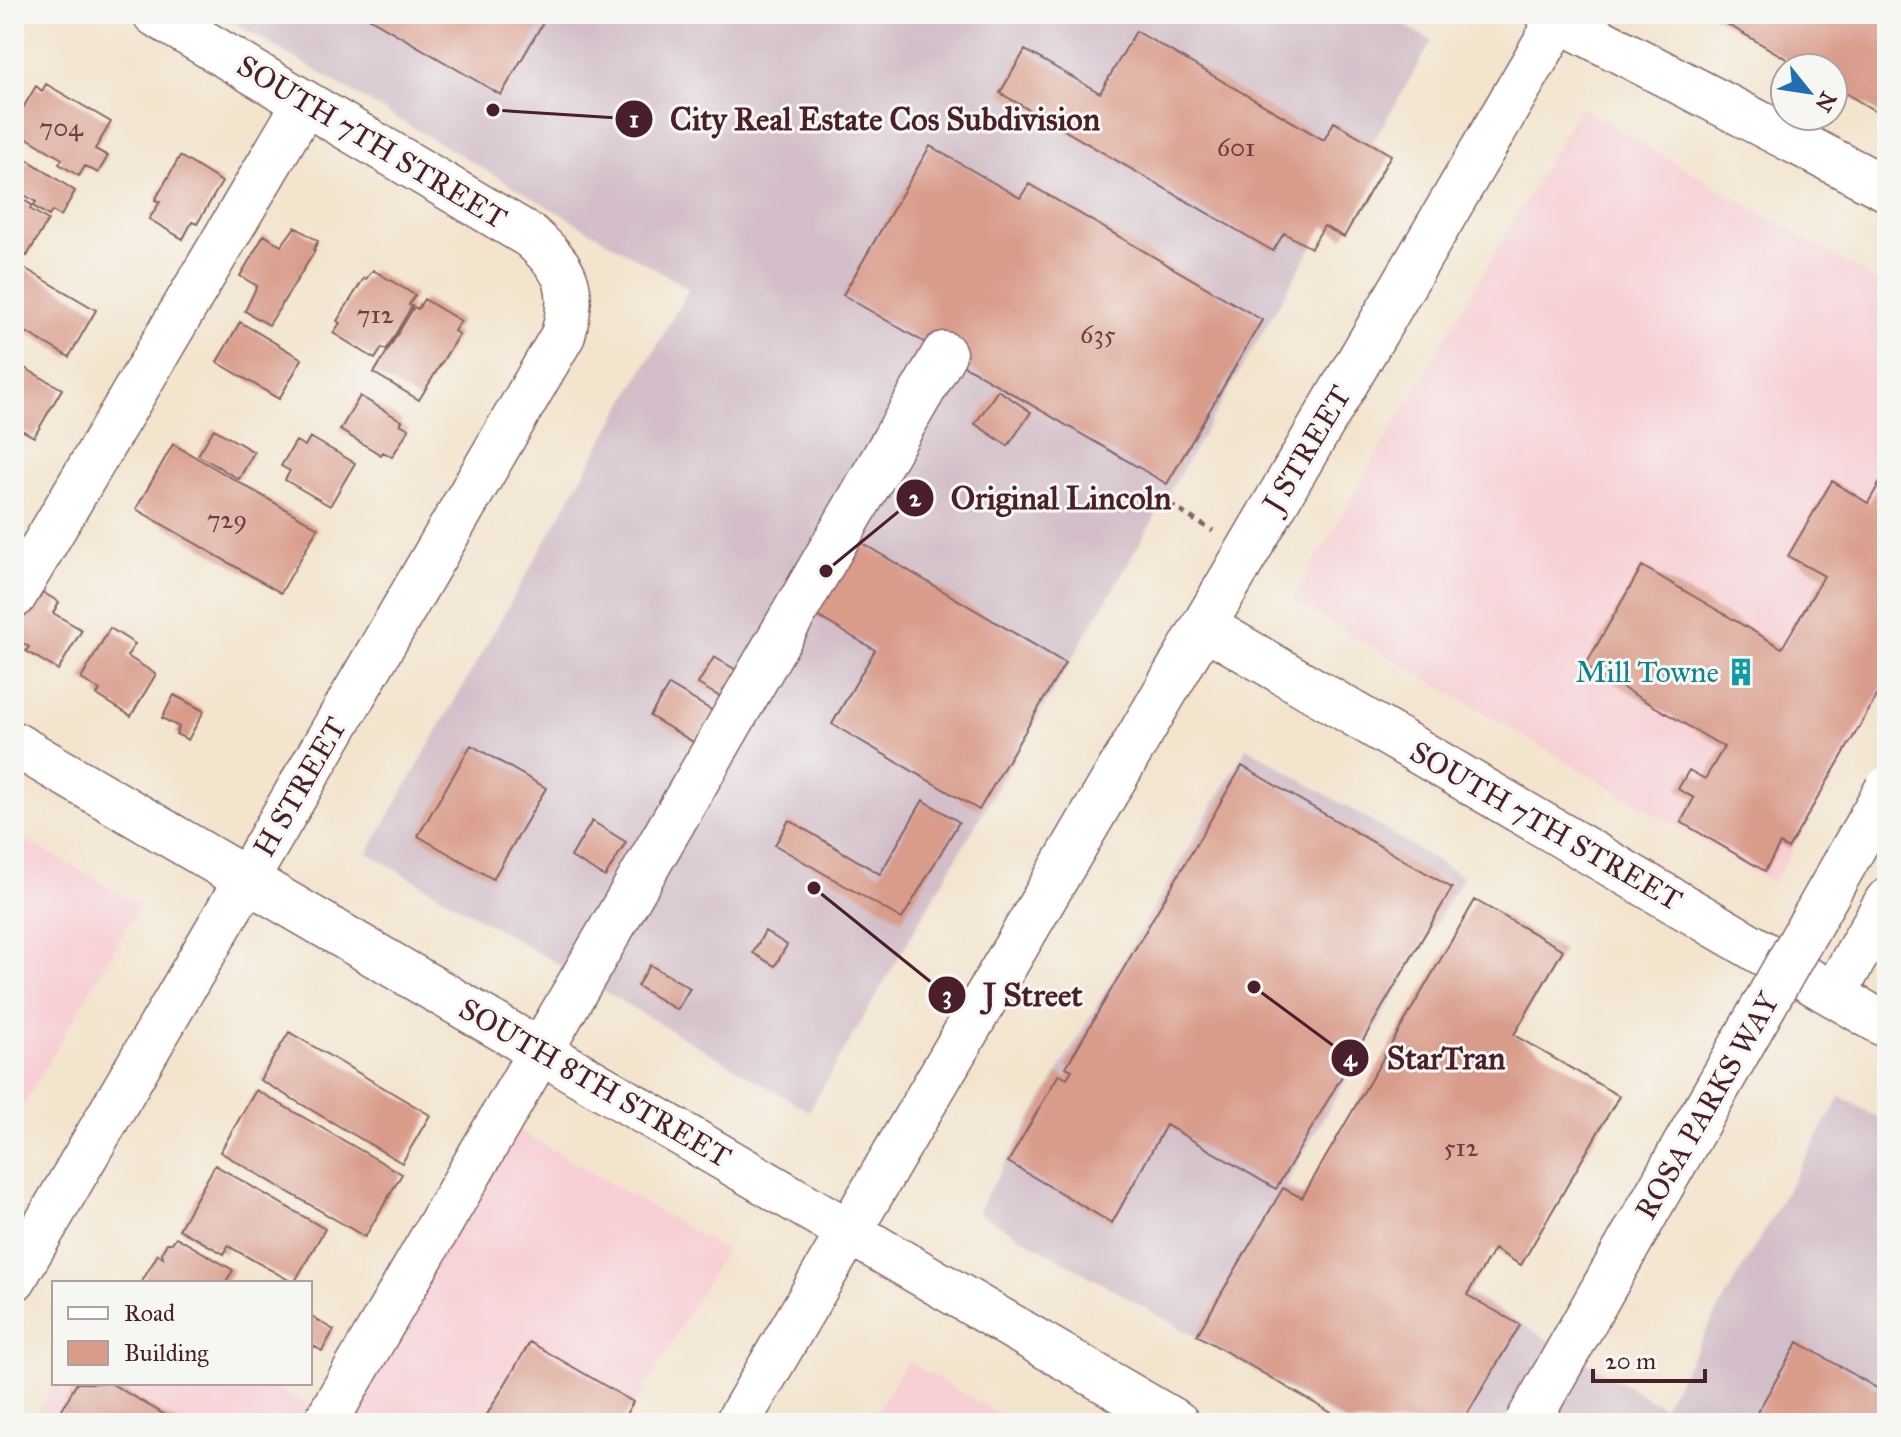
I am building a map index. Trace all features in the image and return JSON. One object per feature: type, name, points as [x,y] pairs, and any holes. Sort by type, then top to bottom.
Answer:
[{"type":"main road","name":"SOUTH 7TH STREET","points":[[155,14],[530,236],[554,260],[570,290]]},
{"type":"main road","points":[[1556,16],[1887,189]]},
{"type":"main road","name":"J STREET","points":[[737,1423],[1204,626],[1556,16]]},
{"type":"main road","points":[[14,596],[305,103]]},
{"type":"main road","name":"H STREET","points":[[14,1279],[563,335],[570,308],[570,290]]},
{"type":"main road","points":[[325,1423],[944,354]]},
{"type":"main road","name":"SOUTH 7TH STREET","points":[[1204,626],[1887,1026]]},
{"type":"main road","name":"SOUTH 8TH STREET","points":[[14,744],[1177,1423]]},
{"type":"main road","name":"ROSA PARKS WAY","points":[[1527,1423],[1887,789]]},
{"type":"main road","points":[[1834,994],[1887,901]]},
{"type":"path","points":[[1170,505],[1247,551]]},
{"type":"shaded area","points":[[219,14],[1385,14],[1432,41],[809,1111],[368,853],[689,289]]},
{"type":"shaded area","points":[[1580,107],[1887,287],[1887,687],[1773,883],[1292,600]]},
{"type":"shaded area","points":[[1247,747],[1463,877],[1285,1185],[1663,1407],[1841,1096],[1887,1124],[1887,1423],[1346,1423],[977,1212]]},
{"type":"shaded area","points":[[14,833],[140,905],[14,1121]]},
{"type":"shaded area","points":[[511,1126],[725,1250],[625,1423],[338,1423]]},
{"type":"shaded area","points":[[907,1361],[1013,1423],[870,1423]]},
{"type":"shaded area","points":[[54,1385],[273,1385],[315,1409],[307,1423],[31,1423]]},
{"type":"building","points":[[362,14],[548,14],[501,95]]},
{"type":"building","points":[[1710,14],[1887,14],[1887,118],[1849,95],[1849,52],[1775,52]]},
{"type":"building","points":[[1136,31],[1324,140],[1334,122],[1391,155],[1344,237],[1324,226],[1311,248],[1284,233],[1273,251],[1000,93],[1025,50],[1100,93]]},
{"type":"building","points":[[46,84],[111,122],[95,149],[108,156],[98,173],[85,166],[79,176],[59,164],[62,159],[14,130],[14,123],[36,86],[42,91]]},
{"type":"building","points":[[930,146],[1020,198],[1029,184],[1262,320],[1167,484],[843,295]]},
{"type":"building","points":[[180,156],[222,182],[197,224],[192,222],[183,239],[149,219],[160,202],[155,200]]},
{"type":"building","points":[[28,160],[75,191],[61,216],[52,211],[49,216],[33,206],[36,202],[14,189]]},
{"type":"building","points":[[14,194],[48,220],[27,256],[14,248]]},
{"type":"building","points":[[295,227],[318,241],[315,251],[269,325],[245,311],[257,286],[240,276],[264,235],[281,246]]},
{"type":"building","points":[[14,262],[96,310],[69,357],[14,325]]},
{"type":"building","points":[[373,270],[415,295],[409,305],[412,306],[386,350],[382,348],[375,359],[333,333],[340,323],[337,321],[364,278]]},
{"type":"building","points":[[424,299],[461,321],[454,331],[459,334],[419,400],[374,373],[414,307],[418,309]]},
{"type":"building","points":[[240,322],[302,359],[279,399],[217,362]]},
{"type":"building","points":[[14,362],[62,389],[34,437],[14,426]]},
{"type":"building","points":[[998,390],[1031,412],[1008,446],[975,424]]},
{"type":"building","points":[[360,396],[402,421],[400,424],[409,429],[392,457],[383,452],[381,455],[340,430]]},
{"type":"building","points":[[214,429],[254,452],[239,479],[198,455]]},
{"type":"building","points":[[310,437],[355,463],[330,506],[285,480],[290,471],[281,466],[296,441],[305,446]]},
{"type":"building","points":[[173,444],[318,528],[281,593],[136,509]]},
{"type":"building","name":"Mill Towne","points":[[1887,470],[1887,679],[1788,849],[1780,844],[1765,871],[1681,822],[1694,798],[1678,789],[1689,770],[1705,779],[1724,747],[1585,666],[1642,566],[1782,648],[1824,576],[1788,556],[1832,481],[1868,503]]},
{"type":"building","points":[[855,539],[1065,663],[979,810],[832,724],[875,650],[812,613]]},
{"type":"building","points":[[34,587],[59,602],[53,613],[82,630],[58,670],[26,651],[29,647],[14,638],[14,620]]},
{"type":"building","points":[[110,628],[135,644],[127,656],[156,674],[131,716],[97,695],[100,690],[81,679]]},
{"type":"building","points":[[714,657],[738,671],[722,698],[698,684]]},
{"type":"building","points":[[669,685],[713,711],[695,743],[650,716]]},
{"type":"building","points":[[174,695],[204,711],[188,740],[176,734],[179,727],[162,718]]},
{"type":"building","points":[[471,745],[546,788],[493,879],[418,836]]},
{"type":"building","points":[[1242,766],[1452,888],[1276,1189],[1166,1125],[1112,1223],[1008,1162],[1059,1074],[1067,1078],[1072,1070],[1066,1067]]},
{"type":"building","points":[[923,800],[959,822],[902,919],[775,845],[789,820],[880,874]]},
{"type":"building","points":[[592,821],[626,842],[605,877],[571,857]]},
{"type":"building","points":[[1475,900],[1563,950],[1514,1035],[1619,1096],[1521,1265],[1494,1249],[1467,1295],[1520,1325],[1462,1423],[1349,1423],[1197,1335],[1283,1188],[1302,1198]]},
{"type":"building","points":[[765,931],[787,945],[775,966],[753,953]]},
{"type":"building","points":[[650,965],[690,988],[677,1010],[637,986]]},
{"type":"building","points":[[289,1032],[430,1115],[402,1163],[260,1080]]},
{"type":"building","points":[[256,1090],[402,1174],[365,1237],[220,1152]]},
{"type":"building","points":[[215,1165],[325,1229],[295,1281],[290,1281],[228,1246],[224,1254],[179,1229]]},
{"type":"building","points":[[176,1237],[233,1270],[226,1281],[142,1281],[158,1254],[163,1258],[162,1252],[167,1243],[172,1243]]},
{"type":"building","points":[[312,1317],[334,1330],[322,1351],[312,1345]]},
{"type":"building","points":[[530,1342],[633,1402],[621,1423],[482,1423]]},
{"type":"building","points":[[1798,1342],[1887,1394],[1887,1423],[1751,1423]]},
{"type":"building","points":[[76,1385],[113,1385],[179,1423],[54,1423]]},
{"type":"place","name":"City Real Estate Cos Subdivision","points":[[493,110]]},
{"type":"place","name":"Original Lincoln","points":[[826,571]]},
{"type":"place","name":"Mill Towne","points":[[1741,672]]},
{"type":"place","name":"J Street","points":[[814,888]]},
{"type":"place","name":"StarTran","points":[[1254,987]]}]
